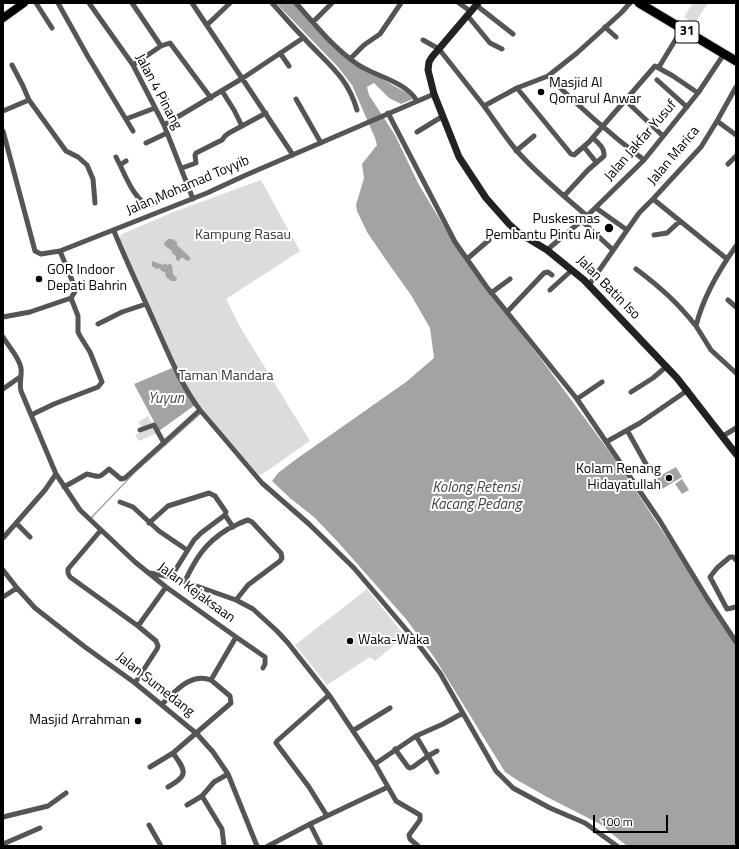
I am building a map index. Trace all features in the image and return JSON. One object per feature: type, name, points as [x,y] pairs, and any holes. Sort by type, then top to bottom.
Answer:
[{"type":"highway","name":"31","points":[[639,3],[736,61]]},
{"type":"main road","points":[[3,18],[21,4]]},
{"type":"street","points":[[36,3],[52,28]]},
{"type":"street","points":[[58,3],[133,131]]},
{"type":"street","name":"Jalan 4 Pinang","points":[[89,3],[133,65],[164,125],[193,199]]},
{"type":"street","points":[[132,3],[161,46]]},
{"type":"street","points":[[192,3],[294,155]]},
{"type":"street","points":[[207,25],[230,3]]},
{"type":"street","points":[[272,3],[303,38],[342,77],[352,94],[357,110]]},
{"type":"street","points":[[296,3],[335,46],[350,59],[371,72],[407,89],[417,101]]},
{"type":"street","points":[[313,22],[332,3]]},
{"type":"street","points":[[350,59],[364,45],[380,34],[401,3]]},
{"type":"street","points":[[459,3],[490,43],[502,50]]},
{"type":"street","points":[[484,106],[517,88],[548,76],[577,53],[630,3]]},
{"type":"street","points":[[477,4],[513,34]]},
{"type":"street","name":"Jalan Batin Iso","points":[[477,4],[432,57],[428,66],[434,94],[460,157],[486,198],[514,229],[530,241],[548,250],[589,285],[688,390],[736,454]]},
{"type":"street","points":[[605,27],[616,37]]},
{"type":"street","points":[[517,88],[571,154],[576,154],[593,138],[625,100],[657,67],[682,29]]},
{"type":"street","points":[[164,125],[243,78],[303,38]]},
{"type":"street","points":[[423,40],[439,49],[484,106],[516,151],[539,174],[587,216]]},
{"type":"street","points":[[133,65],[161,46],[168,43],[171,44],[210,98]]},
{"type":"street","points":[[280,53],[289,66]]},
{"type":"street","name":"Jalan Jakfar Yusuf","points":[[548,250],[596,208],[644,160],[698,93],[724,54]]},
{"type":"street","points":[[12,65],[24,86],[29,100],[66,151],[78,157],[87,165],[92,179],[95,203]]},
{"type":"street","points":[[657,67],[698,93]]},
{"type":"street","points":[[548,76],[602,127],[644,160]]},
{"type":"street","points":[[657,80],[686,107]]},
{"type":"street","name":"Jalan Marica","points":[[627,230],[639,213],[701,147],[736,87]]},
{"type":"street","points":[[222,91],[242,126]]},
{"type":"street","points":[[434,94],[386,114],[452,236],[491,293],[577,399],[660,521],[736,642]]},
{"type":"street","points":[[296,99],[321,143]]},
{"type":"street","points":[[3,111],[29,100]]},
{"type":"street","points":[[625,100],[663,136]]},
{"type":"street","points":[[126,120],[155,108]]},
{"type":"street","points":[[182,168],[196,163],[196,152],[222,140],[225,135],[266,114]]},
{"type":"street","name":"Jalan Mohamad Toyyib","points":[[3,132],[35,251],[37,253],[44,254],[60,251],[193,199],[386,114]]},
{"type":"street","points":[[417,132],[443,116]]},
{"type":"street","points":[[717,121],[736,135]]},
{"type":"street","points":[[146,143],[167,133]]},
{"type":"street","points":[[516,151],[534,136]]},
{"type":"street","points":[[564,196],[605,154],[601,146],[593,138]]},
{"type":"street","points":[[584,147],[596,162]]},
{"type":"street","points":[[728,164],[736,156]]},
{"type":"street","points":[[116,157],[133,190],[146,204],[150,205],[189,187]]},
{"type":"street","points":[[120,165],[126,161]]},
{"type":"street","points":[[653,199],[727,259]]},
{"type":"street","points":[[589,285],[627,230],[596,208]]},
{"type":"street","points":[[582,221],[613,250]]},
{"type":"street","points":[[654,235],[667,233],[680,221]]},
{"type":"street","points":[[114,231],[177,373],[191,399],[262,483],[309,524],[354,568],[415,640],[440,673],[496,771],[513,788],[550,808],[585,823],[617,846]]},
{"type":"street","points":[[467,259],[489,240]]},
{"type":"street","points":[[696,326],[703,304],[713,281],[736,246]]},
{"type":"street","points":[[3,317],[30,312],[71,298],[76,290],[60,251]]},
{"type":"street","points":[[636,269],[662,288],[696,326],[711,350],[736,373]]},
{"type":"street","points":[[550,290],[572,270]]},
{"type":"street","points":[[507,312],[544,273],[548,272],[552,275]]},
{"type":"street","points":[[491,293],[510,279]]},
{"type":"street","points":[[31,415],[54,404],[98,388],[101,384],[101,380],[90,352],[80,336],[78,316],[71,298]]},
{"type":"street","points":[[728,300],[736,307]]},
{"type":"street","points":[[98,324],[122,312],[146,304]]},
{"type":"street","points":[[3,337],[19,362],[21,391],[56,474],[45,490],[3,538]]},
{"type":"street","points":[[631,392],[653,378],[667,366]]},
{"type":"street","points":[[3,389],[20,377]]},
{"type":"street","points":[[577,399],[602,382]]},
{"type":"street","points":[[606,442],[657,412],[688,390]]},
{"type":"street","points":[[64,487],[87,474],[98,478],[109,469],[121,479],[125,478],[200,410]]},
{"type":"street","points":[[140,430],[154,425],[164,443]]},
{"type":"street","points":[[723,436],[736,428]]},
{"type":"street","points":[[627,430],[646,464]]},
{"type":"street","name":"Jalan Kejaksaan","points":[[56,474],[80,510],[148,573],[236,637],[211,680]]},
{"type":"street","points":[[149,523],[168,506],[209,493],[215,496],[226,512],[225,515],[232,527]]},
{"type":"street","points":[[120,502],[133,507],[149,523],[170,540],[187,550]]},
{"type":"street","points":[[171,577],[187,550],[201,533],[225,515]]},
{"type":"street","points":[[185,581],[209,542],[232,527],[248,520],[252,522],[281,553],[282,558],[248,585],[236,600]]},
{"type":"street","points":[[16,522],[30,538]]},
{"type":"street","points":[[101,530],[68,569],[68,573],[70,577],[138,626],[156,641],[158,646],[157,649],[135,683]]},
{"type":"street","points":[[736,560],[732,557],[730,558],[717,568],[710,577],[727,609],[736,607]]},
{"type":"street","name":"Jalan Sumedang","points":[[3,570],[17,588],[44,616],[135,683],[197,734],[213,752],[228,774],[257,846]]},
{"type":"street","points":[[148,573],[185,581],[236,600],[253,609],[277,631],[329,695],[354,730],[396,801],[420,815],[420,820],[409,835],[410,839],[418,846]]},
{"type":"street","points":[[138,626],[166,587]]},
{"type":"street","points":[[3,597],[17,588]]},
{"type":"street","points":[[236,637],[265,657],[265,664],[263,668]]},
{"type":"street","points":[[150,767],[173,754],[231,703],[230,696],[211,680],[205,677],[190,680],[162,704]]},
{"type":"street","points":[[327,816],[309,787],[276,743],[277,740],[329,695]]},
{"type":"street","points":[[354,730],[390,708]]},
{"type":"street","points":[[375,764],[416,736],[463,713]]},
{"type":"street","points":[[416,736],[437,772]]},
{"type":"street","points":[[395,749],[410,768],[437,751]]},
{"type":"street","points":[[168,787],[182,777],[184,770],[173,754]]},
{"type":"street","points":[[187,805],[202,796],[214,782],[228,774]]},
{"type":"street","points":[[268,846],[310,824],[388,788]]},
{"type":"street","points":[[3,817],[48,806],[66,793]]},
{"type":"street","points":[[202,796],[222,829],[224,846]]},
{"type":"street","points":[[310,824],[321,846]]},
{"type":"street","points":[[149,825],[161,846]]},
{"type":"street","points":[[3,844],[40,828]]},
{"type":"green space","points":[[693,3],[708,3],[694,24],[684,17]]},
{"type":"green space","name":"Taman Mandara","points":[[261,180],[300,251],[226,299],[239,325],[310,441],[261,475],[258,474],[217,427],[198,403],[181,377],[120,242],[120,237],[122,234],[176,211]]},
{"type":"green space","points":[[148,416],[152,424],[143,429],[138,422]]},
{"type":"green space","points":[[153,426],[157,433],[139,441],[135,435]]},
{"type":"green space","name":"Waka-Waka","points":[[367,589],[405,636],[375,661],[370,657],[327,685],[295,645]]},
{"type":"water","name":"Kolong Retensi Kacang Pedang","points":[[276,3],[295,3],[355,64],[407,93],[413,99],[401,104],[389,98],[374,83],[367,87],[369,95],[395,135],[419,185],[454,243],[614,458],[736,646],[736,846],[627,846],[600,824],[547,797],[505,772],[434,657],[406,619],[315,518],[272,481],[278,473],[295,460],[406,382],[434,358],[430,328],[411,295],[367,232],[357,211],[356,205],[364,178],[362,164],[377,145],[352,85],[338,67]]},
{"type":"water","points":[[168,239],[172,239],[177,242],[177,245],[191,259],[187,261],[182,257],[179,261],[176,260],[176,256],[165,246],[164,243]]},
{"type":"water","points":[[152,261],[163,265],[165,263],[167,265],[172,265],[173,274],[177,278],[176,281],[171,281],[166,277],[165,272],[161,271],[160,268],[157,269],[152,266]]},
{"type":"water","name":"Yuyun","points":[[172,368],[195,405],[159,431],[134,384]]},
{"type":"water","name":"Kolam Renang Hidayatullah","points":[[676,467],[682,477],[662,489],[656,478]]},
{"type":"water","name":"Kolam Renang Hidayatullah","points":[[682,479],[689,490],[682,494],[675,484]]},
{"type":"waterway","points":[[91,518],[135,472],[200,414]]},
{"type":"place","name":"Masjid Al Qomarul Anwar","points":[[541,92]]},
{"type":"place","name":"Puskesmas Pembantu Pintu Air","points":[[609,228]]},
{"type":"place","name":"GOR Indoor Depati Bahrin","points":[[39,279]]},
{"type":"place","name":"Kolam Renang Hidayatullah","points":[[669,478]]},
{"type":"place","name":"Waka-Waka","points":[[350,641]]},
{"type":"place","name":"Masjid Arrahman","points":[[138,721]]},
{"type":"park label","name":"Kampung Rasau","points":[[243,236]]}]
